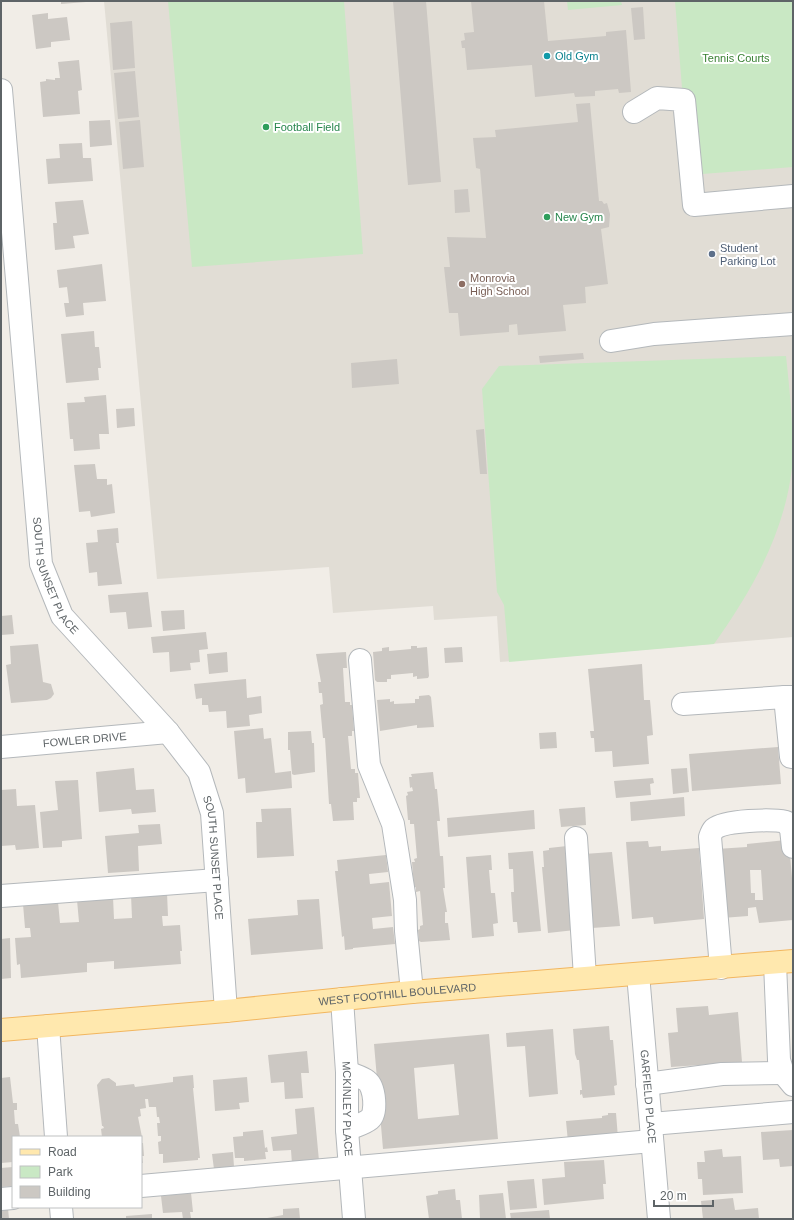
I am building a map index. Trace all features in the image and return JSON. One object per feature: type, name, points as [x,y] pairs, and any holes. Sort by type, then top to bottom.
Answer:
[{"type":"main road","name":"WEST FOOTHILL BOULEVARD","points":[[1,1030],[226,1011],[412,992],[784,962]]},
{"type":"street","name":"SOUTH SUNSET PLACE","points":[[1,90],[41,564],[62,616],[168,732],[199,772],[212,813],[226,1011]]},
{"type":"street","points":[[634,112],[657,98],[684,100],[694,205],[793,196]]},
{"type":"street","points":[[611,342],[654,334],[793,324]]},
{"type":"street","points":[[360,660],[369,765],[392,824],[405,900],[406,931],[412,992]]},
{"type":"street","points":[[683,704],[789,697],[791,757],[793,757]]},
{"type":"street","name":"FOWLER DRIVE","points":[[1,747],[168,732]]},
{"type":"street","points":[[721,968],[710,837],[713,830],[720,826],[739,823],[779,821],[786,822],[792,838]]},
{"type":"street","points":[[576,838],[585,977]]},
{"type":"street","points":[[1,896],[217,880]]},
{"type":"street","points":[[647,1084],[722,1074],[788,1079],[779,1060],[784,962]]},
{"type":"street","name":"GARFIELD PLACE","points":[[638,974],[659,1219]]},
{"type":"street","name":"MCKINLEY PLACE","points":[[342,999],[347,1072],[347,1130],[349,1168],[354,1219]]},
{"type":"street","points":[[48,1026],[56,1136]]},
{"type":"street","points":[[142,1186],[349,1168],[652,1132],[793,1112]]},
{"type":"street","points":[[1,1199],[12,1198]]},
{"type":"street","points":[[60,1208],[62,1219]]},
{"type":"shaded area","name":"Monrovia High School","points":[[104,1],[793,1],[793,637],[500,662],[497,616],[434,620],[433,606],[333,613],[329,567],[157,579]]},
{"type":"green space","name":"Football Field","points":[[168,1],[344,1],[363,254],[192,267]]},
{"type":"green space","points":[[567,1],[621,1],[622,5],[568,10]]},
{"type":"green space","name":"Tennis Courts","points":[[675,1],[793,1],[793,167],[689,175]]},
{"type":"green space","points":[[786,356],[792,426],[792,468],[788,493],[774,539],[764,561],[741,603],[714,644],[509,662],[504,605],[497,592],[482,389],[499,366]]},
{"type":"building","points":[[61,1],[86,1],[86,2],[61,4]]},
{"type":"building","points":[[393,1],[426,1],[441,182],[408,185]]},
{"type":"building","name":"Old Gym","points":[[471,1],[544,1],[548,41],[606,36],[606,32],[626,30],[631,92],[619,93],[618,89],[595,91],[595,96],[575,97],[574,93],[535,97],[532,65],[467,70],[465,48],[462,48],[461,41],[465,40],[464,33],[474,32]]},
{"type":"building","points":[[643,7],[645,39],[634,40],[631,8]]},
{"type":"building","points":[[48,13],[48,19],[67,17],[70,40],[51,42],[51,47],[36,49],[32,15]]},
{"type":"building","points":[[132,21],[135,68],[113,70],[110,23]]},
{"type":"building","points":[[79,60],[82,90],[78,91],[80,114],[43,117],[40,82],[46,81],[46,79],[55,80],[55,78],[60,78],[58,62]]},
{"type":"building","points":[[135,71],[139,117],[118,119],[114,73]]},
{"type":"building","name":"New Gym","points":[[590,103],[599,201],[602,201],[604,204],[607,203],[610,214],[609,227],[601,229],[608,284],[585,287],[586,303],[563,305],[566,331],[518,335],[517,324],[509,325],[509,332],[460,336],[458,313],[449,313],[444,267],[450,267],[447,237],[486,238],[480,169],[476,168],[473,138],[496,137],[495,130],[578,122],[576,104]]},
{"type":"building","points":[[110,120],[112,145],[90,147],[89,121]]},
{"type":"building","points":[[140,120],[144,167],[123,169],[119,122]]},
{"type":"building","points":[[82,143],[83,158],[91,158],[93,181],[48,184],[46,159],[60,158],[59,144]]},
{"type":"building","points":[[468,189],[470,212],[455,213],[454,190]]},
{"type":"building","points":[[83,200],[89,234],[73,236],[75,248],[55,250],[53,223],[57,223],[55,202]]},
{"type":"building","points":[[102,264],[106,301],[83,303],[84,315],[66,317],[64,303],[69,303],[67,287],[59,288],[57,270]]},
{"type":"building","points":[[94,331],[95,347],[99,347],[101,368],[98,368],[99,380],[66,383],[61,334]]},
{"type":"building","points":[[583,353],[584,359],[540,363],[539,356]]},
{"type":"building","points":[[397,359],[399,384],[352,388],[351,363]]},
{"type":"building","points":[[106,395],[109,434],[99,434],[100,449],[74,451],[73,439],[70,439],[67,403],[85,402],[84,397]]},
{"type":"building","points":[[134,408],[135,426],[117,428],[116,409]]},
{"type":"building","points":[[484,429],[487,474],[480,474],[476,430]]},
{"type":"building","points":[[95,464],[97,479],[107,479],[107,485],[112,484],[115,513],[91,517],[90,511],[79,512],[74,465]]},
{"type":"building","points":[[118,528],[119,543],[116,543],[122,584],[98,586],[97,572],[89,573],[86,543],[98,542],[97,530]]},
{"type":"building","points":[[148,592],[152,627],[128,629],[126,612],[110,613],[108,595]]},
{"type":"building","points":[[184,610],[185,629],[163,631],[161,611]]},
{"type":"building","points":[[12,615],[14,634],[1,635],[1,616]]},
{"type":"building","points":[[206,632],[208,649],[199,650],[200,662],[190,663],[191,670],[170,672],[169,652],[153,653],[151,637]]},
{"type":"building","points":[[38,644],[43,682],[51,684],[54,694],[47,700],[11,703],[6,665],[11,664],[10,646]]},
{"type":"building","points":[[411,646],[417,646],[417,648],[427,647],[428,678],[417,679],[417,676],[413,677],[413,673],[391,675],[391,679],[387,679],[387,682],[377,682],[375,680],[373,652],[382,651],[382,648],[389,647],[389,651],[411,649]]},
{"type":"building","points":[[462,647],[463,662],[445,663],[444,648]]},
{"type":"building","points":[[227,652],[228,672],[209,674],[207,654]]},
{"type":"building","points":[[346,652],[347,668],[343,668],[345,702],[350,702],[350,705],[352,705],[354,731],[352,731],[352,736],[348,736],[351,769],[355,769],[355,773],[358,773],[360,798],[357,798],[357,802],[353,802],[354,820],[333,821],[331,804],[329,804],[325,738],[323,738],[320,705],[323,704],[322,693],[319,693],[318,682],[321,682],[316,654]]},
{"type":"building","points":[[642,664],[644,700],[650,700],[653,735],[647,736],[649,764],[613,767],[612,751],[595,752],[594,738],[591,738],[590,731],[594,731],[588,669]]},
{"type":"building","points":[[246,679],[247,698],[261,696],[262,713],[249,715],[250,726],[227,728],[226,711],[209,712],[208,705],[202,705],[202,698],[196,699],[194,684]]},
{"type":"building","points":[[429,695],[431,697],[434,727],[417,728],[417,725],[380,731],[377,700],[390,699],[390,702],[394,701],[394,704],[415,703],[415,699],[419,699],[419,696]]},
{"type":"building","points":[[263,728],[264,739],[271,738],[275,773],[291,771],[292,788],[246,793],[245,778],[238,779],[234,731]]},
{"type":"building","points":[[311,731],[312,743],[314,743],[315,772],[294,775],[292,774],[290,750],[288,750],[288,732]]},
{"type":"building","points":[[556,732],[557,748],[540,749],[539,733]]},
{"type":"building","points":[[778,747],[781,784],[692,791],[689,754]]},
{"type":"building","points":[[134,768],[136,790],[154,789],[156,812],[132,814],[131,809],[99,812],[96,772]]},
{"type":"building","points":[[687,768],[689,792],[673,794],[671,769]]},
{"type":"building","points":[[433,772],[435,789],[437,789],[440,821],[437,821],[440,856],[443,856],[445,888],[443,888],[447,912],[445,912],[445,923],[448,923],[450,940],[421,942],[419,941],[418,930],[420,929],[420,926],[423,925],[420,891],[416,892],[416,887],[414,888],[412,862],[415,862],[414,859],[417,858],[414,824],[410,824],[410,820],[408,820],[406,796],[408,795],[407,792],[413,791],[412,787],[410,788],[409,777],[412,777],[411,774]]},
{"type":"building","points":[[653,778],[654,783],[650,784],[651,795],[616,798],[614,781]]},
{"type":"building","points":[[78,780],[82,839],[62,841],[62,847],[43,848],[40,812],[58,810],[55,781]]},
{"type":"building","points":[[16,789],[17,806],[35,805],[39,848],[16,850],[15,845],[1,846],[1,790]]},
{"type":"building","points":[[684,797],[685,816],[631,821],[630,802]]},
{"type":"building","points":[[585,807],[586,825],[561,827],[559,809]]},
{"type":"building","points":[[291,808],[294,856],[257,858],[256,822],[262,822],[261,809]]},
{"type":"building","points":[[534,810],[535,829],[448,837],[447,818]]},
{"type":"building","points":[[160,824],[162,844],[138,846],[139,871],[108,873],[105,836],[139,833],[138,825]]},
{"type":"building","points":[[786,840],[790,854],[793,890],[793,920],[759,923],[756,907],[748,908],[748,916],[722,918],[716,849],[747,847],[747,844]],"holes":[[[750,870],[761,870],[763,900],[755,900],[755,893],[751,893]]]},
{"type":"building","points":[[648,841],[649,847],[661,846],[661,851],[699,848],[704,919],[654,924],[653,917],[632,919],[626,842]]},
{"type":"building","points":[[567,846],[575,930],[548,933],[542,867],[544,867],[543,851],[549,850],[549,848]]},
{"type":"building","points":[[533,851],[541,931],[518,933],[517,922],[513,922],[511,892],[514,892],[513,869],[509,869],[508,853]]},
{"type":"building","points":[[612,852],[620,926],[592,928],[584,854]]},
{"type":"building","points":[[386,855],[388,872],[369,874],[370,884],[389,882],[392,916],[372,918],[373,929],[393,927],[395,944],[345,950],[344,936],[342,937],[335,871],[338,871],[337,860]]},
{"type":"building","points":[[491,855],[492,870],[489,870],[491,893],[495,893],[498,923],[493,924],[494,936],[472,938],[466,857]]},
{"type":"building","points":[[167,893],[168,916],[162,916],[163,926],[180,925],[182,951],[180,951],[181,964],[114,969],[114,961],[87,963],[87,972],[21,978],[20,964],[17,965],[15,938],[31,937],[30,928],[25,928],[23,904],[58,902],[60,923],[79,922],[77,900],[113,897],[114,919],[132,918],[131,895]]},
{"type":"building","points":[[319,899],[323,949],[251,955],[248,919],[298,915],[297,900]]},
{"type":"building","points":[[10,938],[11,978],[1,979],[1,939]]},
{"type":"building","points":[[708,1006],[709,1015],[738,1012],[742,1062],[671,1067],[668,1033],[678,1032],[676,1008]]},
{"type":"building","points":[[609,1026],[610,1040],[613,1040],[617,1085],[614,1086],[615,1095],[583,1098],[582,1094],[580,1095],[580,1090],[582,1090],[579,1060],[577,1060],[575,1054],[573,1029]]},
{"type":"building","points":[[553,1029],[558,1094],[529,1097],[525,1046],[507,1047],[506,1033]]},
{"type":"building","points":[[489,1034],[498,1139],[383,1149],[374,1044]],"holes":[[[454,1064],[459,1115],[418,1119],[414,1068]]]},
{"type":"building","points":[[307,1051],[309,1073],[301,1073],[303,1098],[285,1099],[284,1082],[271,1083],[268,1055]]},
{"type":"building","points":[[193,1075],[200,1158],[198,1158],[198,1160],[163,1163],[163,1154],[159,1154],[158,1142],[161,1141],[161,1136],[158,1136],[157,1123],[160,1123],[159,1117],[157,1117],[156,1107],[149,1107],[148,1099],[145,1099],[146,1108],[140,1109],[141,1116],[138,1117],[142,1136],[102,1136],[101,1129],[104,1128],[102,1126],[97,1085],[102,1079],[109,1078],[116,1083],[116,1086],[134,1084],[135,1087],[173,1082],[173,1077]]},
{"type":"building","points":[[10,1077],[13,1103],[17,1103],[17,1110],[14,1110],[15,1124],[18,1124],[20,1136],[12,1136],[12,1162],[1,1163],[1,1078]]},
{"type":"building","points":[[247,1077],[249,1102],[239,1103],[240,1109],[215,1111],[213,1080]]},
{"type":"building","points":[[314,1107],[319,1161],[292,1164],[291,1150],[273,1151],[271,1137],[297,1134],[295,1109]]},
{"type":"building","points":[[608,1113],[616,1113],[618,1138],[568,1142],[566,1121],[602,1118],[602,1116],[608,1115]]},
{"type":"building","points":[[263,1130],[265,1148],[267,1147],[268,1152],[265,1152],[266,1159],[244,1161],[244,1158],[235,1158],[233,1137],[243,1136],[243,1132]]},
{"type":"building","points":[[793,1130],[793,1166],[780,1167],[779,1159],[763,1160],[761,1132]]},
{"type":"building","points":[[142,1143],[143,1143],[144,1156],[142,1156]]},
{"type":"building","points":[[722,1149],[723,1157],[741,1156],[743,1193],[703,1195],[702,1179],[698,1179],[697,1162],[705,1162],[704,1151]]},
{"type":"building","points":[[233,1152],[234,1167],[214,1169],[212,1154]]},
{"type":"building","points":[[604,1160],[606,1184],[603,1184],[604,1199],[544,1205],[542,1179],[565,1177],[564,1162]]},
{"type":"building","points":[[12,1167],[12,1186],[1,1187],[1,1168]]},
{"type":"building","points":[[534,1179],[537,1208],[510,1210],[507,1181]]},
{"type":"building","points":[[455,1189],[456,1200],[460,1200],[462,1219],[429,1219],[426,1196],[438,1194],[438,1191]]},
{"type":"building","points":[[191,1193],[193,1212],[190,1212],[191,1218],[183,1219],[182,1212],[163,1213],[161,1196]]},
{"type":"building","points":[[503,1193],[506,1219],[480,1219],[479,1195]]},
{"type":"building","points":[[733,1198],[735,1210],[758,1208],[759,1219],[703,1219],[701,1201]]},
{"type":"building","points":[[1,1208],[8,1208],[9,1219],[1,1219]]},
{"type":"building","points":[[299,1208],[300,1219],[262,1219],[283,1215],[283,1209]]},
{"type":"building","points":[[549,1210],[550,1219],[511,1219],[510,1213]]},
{"type":"building","points":[[152,1214],[152,1219],[126,1219],[126,1216]]},
{"type":"place","name":"Old Gym","points":[[547,56]]},
{"type":"place","name":"Football Field","points":[[266,127]]},
{"type":"place","name":"New Gym","points":[[547,217]]},
{"type":"place","name":"Student Parking Lot","points":[[712,254]]},
{"type":"place","name":"Monrovia High School","points":[[462,284]]}]
